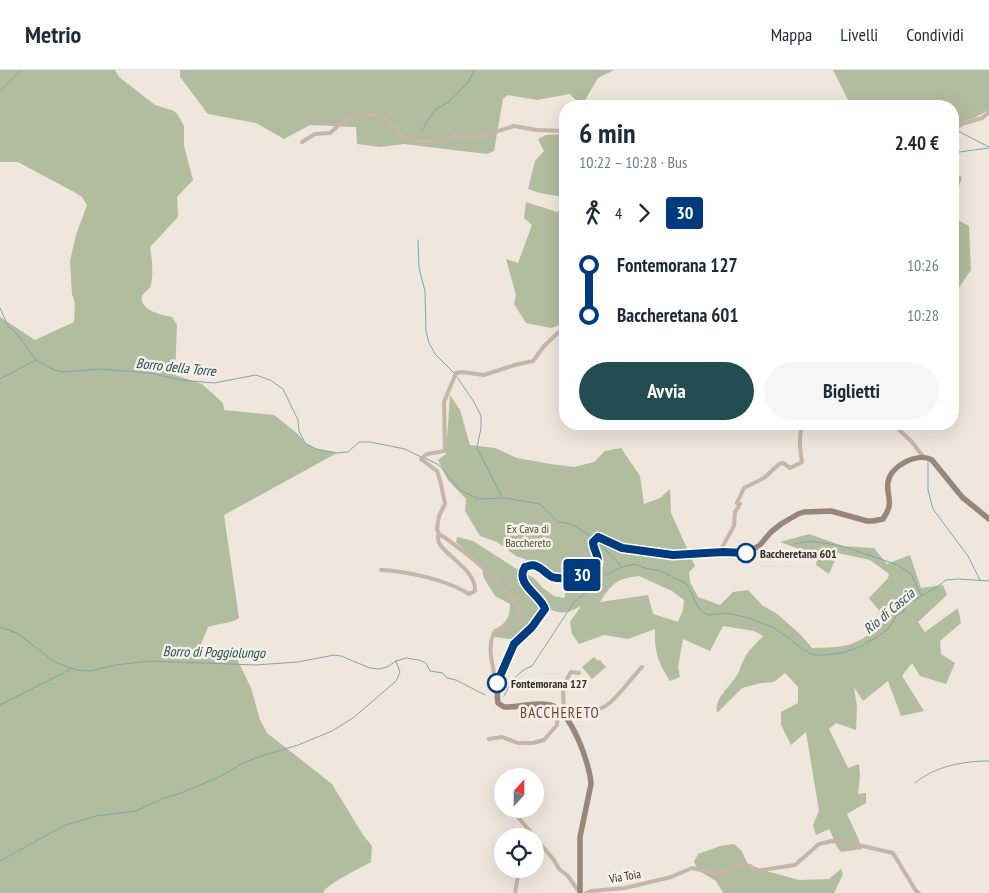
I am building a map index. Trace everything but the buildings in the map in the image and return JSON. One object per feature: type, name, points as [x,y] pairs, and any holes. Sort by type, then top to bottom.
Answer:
[{"type":"street","points":[[959,126],[982,118],[989,112]]},
{"type":"street","points":[[302,142],[315,134],[330,133],[346,119],[371,115],[385,120],[403,138],[420,141],[443,140],[455,136],[473,139],[514,126],[537,130],[559,131]]},
{"type":"street","points":[[559,332],[532,361],[484,375],[456,373],[444,402],[445,451],[427,454],[421,459],[437,471],[442,484],[444,504],[439,516],[437,529],[439,534],[496,580],[511,596],[520,610],[516,622],[507,628],[495,631],[493,634],[492,656],[498,703],[500,706],[509,708],[532,703],[557,708],[565,715],[579,741],[591,776],[580,837],[582,892]]},
{"type":"street","points":[[719,553],[734,526],[735,512],[740,504],[737,503],[744,488],[764,478],[779,464],[783,463],[790,468],[802,462],[800,453],[801,430]]},
{"type":"street","points":[[899,430],[912,442],[924,458]]},
{"type":"street","points":[[497,684],[510,650],[532,627],[545,609],[544,605],[532,593],[524,581],[522,575],[525,567],[537,566],[545,573],[560,579],[585,574],[594,570],[598,564],[598,558],[593,546],[594,539],[602,537],[622,548],[673,555],[746,553],[755,550],[776,528],[793,516],[804,512],[831,511],[867,521],[883,519],[890,505],[888,486],[891,475],[899,466],[910,460],[924,458],[927,458],[936,465],[962,497],[989,519]]},
{"type":"street","points":[[381,570],[434,579],[456,586],[469,594],[472,593],[475,591],[475,586],[469,574],[459,561],[440,546],[437,538],[439,534]]},
{"type":"street","points":[[565,715],[588,713],[605,707],[616,698],[642,667]]},
{"type":"street","points":[[565,715],[564,686],[571,672],[579,673]]},
{"type":"street","points":[[489,739],[502,737],[518,743],[533,743],[544,740],[557,725],[557,708]]},
{"type":"street","points":[[518,818],[527,828]]},
{"type":"street","name":"Via Toia","points":[[582,892],[625,888],[668,878],[692,868],[713,873],[724,872],[738,866],[750,866],[755,870],[795,864],[819,844],[832,841],[893,853],[919,893]]},
{"type":"street","points":[[544,848],[559,869],[582,892]]},
{"type":"street","points":[[515,893],[518,878]]},
{"type":"green space","points":[[0,70],[115,70],[119,77],[155,105],[174,111],[178,115],[184,126],[184,146],[193,180],[177,197],[178,217],[150,247],[152,279],[149,288],[142,296],[142,301],[148,309],[172,317],[177,325],[175,375],[202,384],[223,403],[224,410],[274,415],[298,434],[305,443],[317,449],[337,453],[224,515],[239,618],[208,627],[199,649],[237,659],[251,688],[260,720],[267,733],[332,784],[363,835],[372,846],[371,862],[330,885],[323,893],[0,893],[0,317],[35,340],[74,322],[75,303],[72,294],[70,261],[76,235],[87,205],[82,197],[74,192],[18,162],[0,162]]},
{"type":"green space","points":[[180,70],[614,70],[598,78],[585,100],[576,100],[570,94],[537,100],[508,95],[503,99],[494,151],[487,154],[404,144],[381,147],[357,144],[356,127],[310,125],[284,139],[256,123],[208,114],[180,77]]},
{"type":"green space","points":[[833,70],[989,70],[989,110],[959,123],[959,100],[848,100]]},
{"type":"green space","points":[[559,134],[559,196],[528,189],[535,161],[544,151],[538,139],[546,135]]},
{"type":"green space","points":[[959,176],[962,177],[959,186]]},
{"type":"green space","points":[[526,202],[557,212],[559,211],[559,325],[551,328],[526,323],[514,304],[516,295],[506,259],[518,263],[532,225],[524,218]]},
{"type":"green space","points":[[959,221],[969,226],[971,270],[959,288]]},
{"type":"green space","name":"Ex Cava di Bacchereto","points":[[450,395],[460,410],[470,445],[495,448],[517,458],[574,467],[594,462],[605,451],[621,448],[640,476],[644,504],[660,498],[670,489],[671,513],[695,566],[689,572],[690,582],[698,597],[720,605],[733,592],[748,590],[763,606],[776,613],[801,635],[812,648],[849,645],[871,633],[880,625],[881,613],[869,598],[888,578],[889,574],[870,560],[838,553],[829,574],[816,565],[818,556],[780,542],[809,534],[843,546],[874,548],[887,564],[910,555],[921,588],[943,585],[947,595],[918,622],[925,632],[958,608],[961,623],[940,641],[941,654],[955,663],[946,684],[920,676],[912,663],[902,676],[924,711],[901,716],[888,681],[863,701],[854,687],[857,707],[856,730],[836,723],[829,729],[848,768],[859,764],[858,794],[866,793],[866,803],[847,814],[862,849],[841,852],[829,829],[816,835],[813,825],[819,811],[806,732],[791,745],[781,725],[781,712],[798,703],[798,687],[785,673],[774,682],[742,688],[717,713],[720,698],[738,673],[747,654],[763,636],[754,631],[723,626],[710,651],[683,639],[678,667],[680,677],[670,681],[662,668],[658,656],[655,644],[655,629],[628,639],[604,635],[579,644],[572,634],[570,622],[581,606],[562,612],[544,607],[520,637],[511,639],[494,637],[496,629],[507,619],[510,604],[495,596],[484,578],[481,565],[456,542],[457,537],[473,541],[534,578],[554,596],[564,598],[567,588],[563,576],[548,572],[544,566],[516,556],[497,542],[480,536],[465,511],[466,499],[448,480],[438,460],[446,454]],"holes":[[[639,576],[672,591],[684,600],[683,610],[678,622],[653,614],[648,595],[600,602],[612,586],[620,580],[632,577]]]},
{"type":"green space","points":[[594,657],[598,661],[600,660],[606,667],[592,679],[582,667]]},
{"type":"green space","points":[[734,844],[741,850],[748,864],[766,871],[799,880],[829,879],[841,869],[843,874],[834,893],[723,893],[716,881],[698,870],[694,862],[698,854],[720,846]]},
{"type":"waterway","points":[[0,91],[21,70]]},
{"type":"waterway","points":[[422,130],[435,110],[450,101],[469,81],[474,70]]},
{"type":"waterway","points":[[959,132],[989,147]]},
{"type":"waterway","points":[[959,152],[989,148]]},
{"type":"waterway","points":[[418,240],[419,268],[425,291],[426,331],[429,343],[435,354],[455,374]]},
{"type":"waterway","name":"Borro della Torre","points":[[0,308],[8,326],[18,335],[36,360],[54,370],[64,372],[100,369],[150,373],[180,380],[214,383],[256,375],[270,380],[283,389],[298,420],[299,431],[305,443],[316,449],[337,453],[348,452],[359,442],[370,442],[405,449],[421,457]]},
{"type":"waterway","points":[[0,379],[36,360]]},
{"type":"waterway","points":[[457,377],[481,416],[477,448],[502,497]]},
{"type":"waterway","name":"Borro della Torre","points":[[425,458],[439,465],[460,490],[468,494],[479,499],[505,498],[540,504],[558,522],[571,524],[593,537]]},
{"type":"waterway","points":[[928,462],[928,490],[933,509],[968,556],[980,580]]},
{"type":"waterway","points":[[794,544],[811,541],[842,546],[898,565],[911,574],[921,595]]},
{"type":"waterway","name":"Borro della Torre","points":[[598,542],[622,567]]},
{"type":"waterway","name":"Rio di Cascia","points":[[504,696],[518,674],[532,666],[574,602],[605,575],[622,567],[635,564],[661,571],[687,584],[697,605],[708,615],[727,613],[749,618],[774,628],[802,649],[814,655],[842,653],[857,648],[877,637],[888,629],[897,615],[903,612],[906,605],[946,580],[989,581]]},
{"type":"waterway","name":"Borro di Poggiolungo","points":[[0,627],[17,633],[53,661],[76,670],[91,671],[115,665],[151,661],[255,665],[298,662],[334,655],[370,668],[379,669],[406,658],[426,663],[430,671],[443,673],[447,678],[456,680],[485,695]]},
{"type":"waterway","points":[[0,861],[63,826],[96,816],[136,811],[219,777],[243,763],[298,745],[332,731],[353,718],[396,681],[400,672],[396,661]]},
{"type":"waterway","points":[[0,705],[71,669]]},
{"type":"waterway","points":[[915,783],[931,772],[950,766],[989,761]]},
{"type":"bus line","name":"30","points":[[497,683],[510,650],[532,627],[545,609],[544,605],[532,593],[524,581],[522,575],[525,567],[537,566],[545,573],[560,579],[585,574],[594,570],[598,564],[598,558],[593,546],[593,542],[597,537],[602,537],[615,546],[622,548],[673,555],[723,552],[746,553]]},
{"type":"place","name":"Baccheretana 601","points":[[746,553]]},
{"type":"place","name":"Fontemorana 127","points":[[497,683]]},
{"type":"district","name":"BACCHERETO","points":[[560,712]]}]
